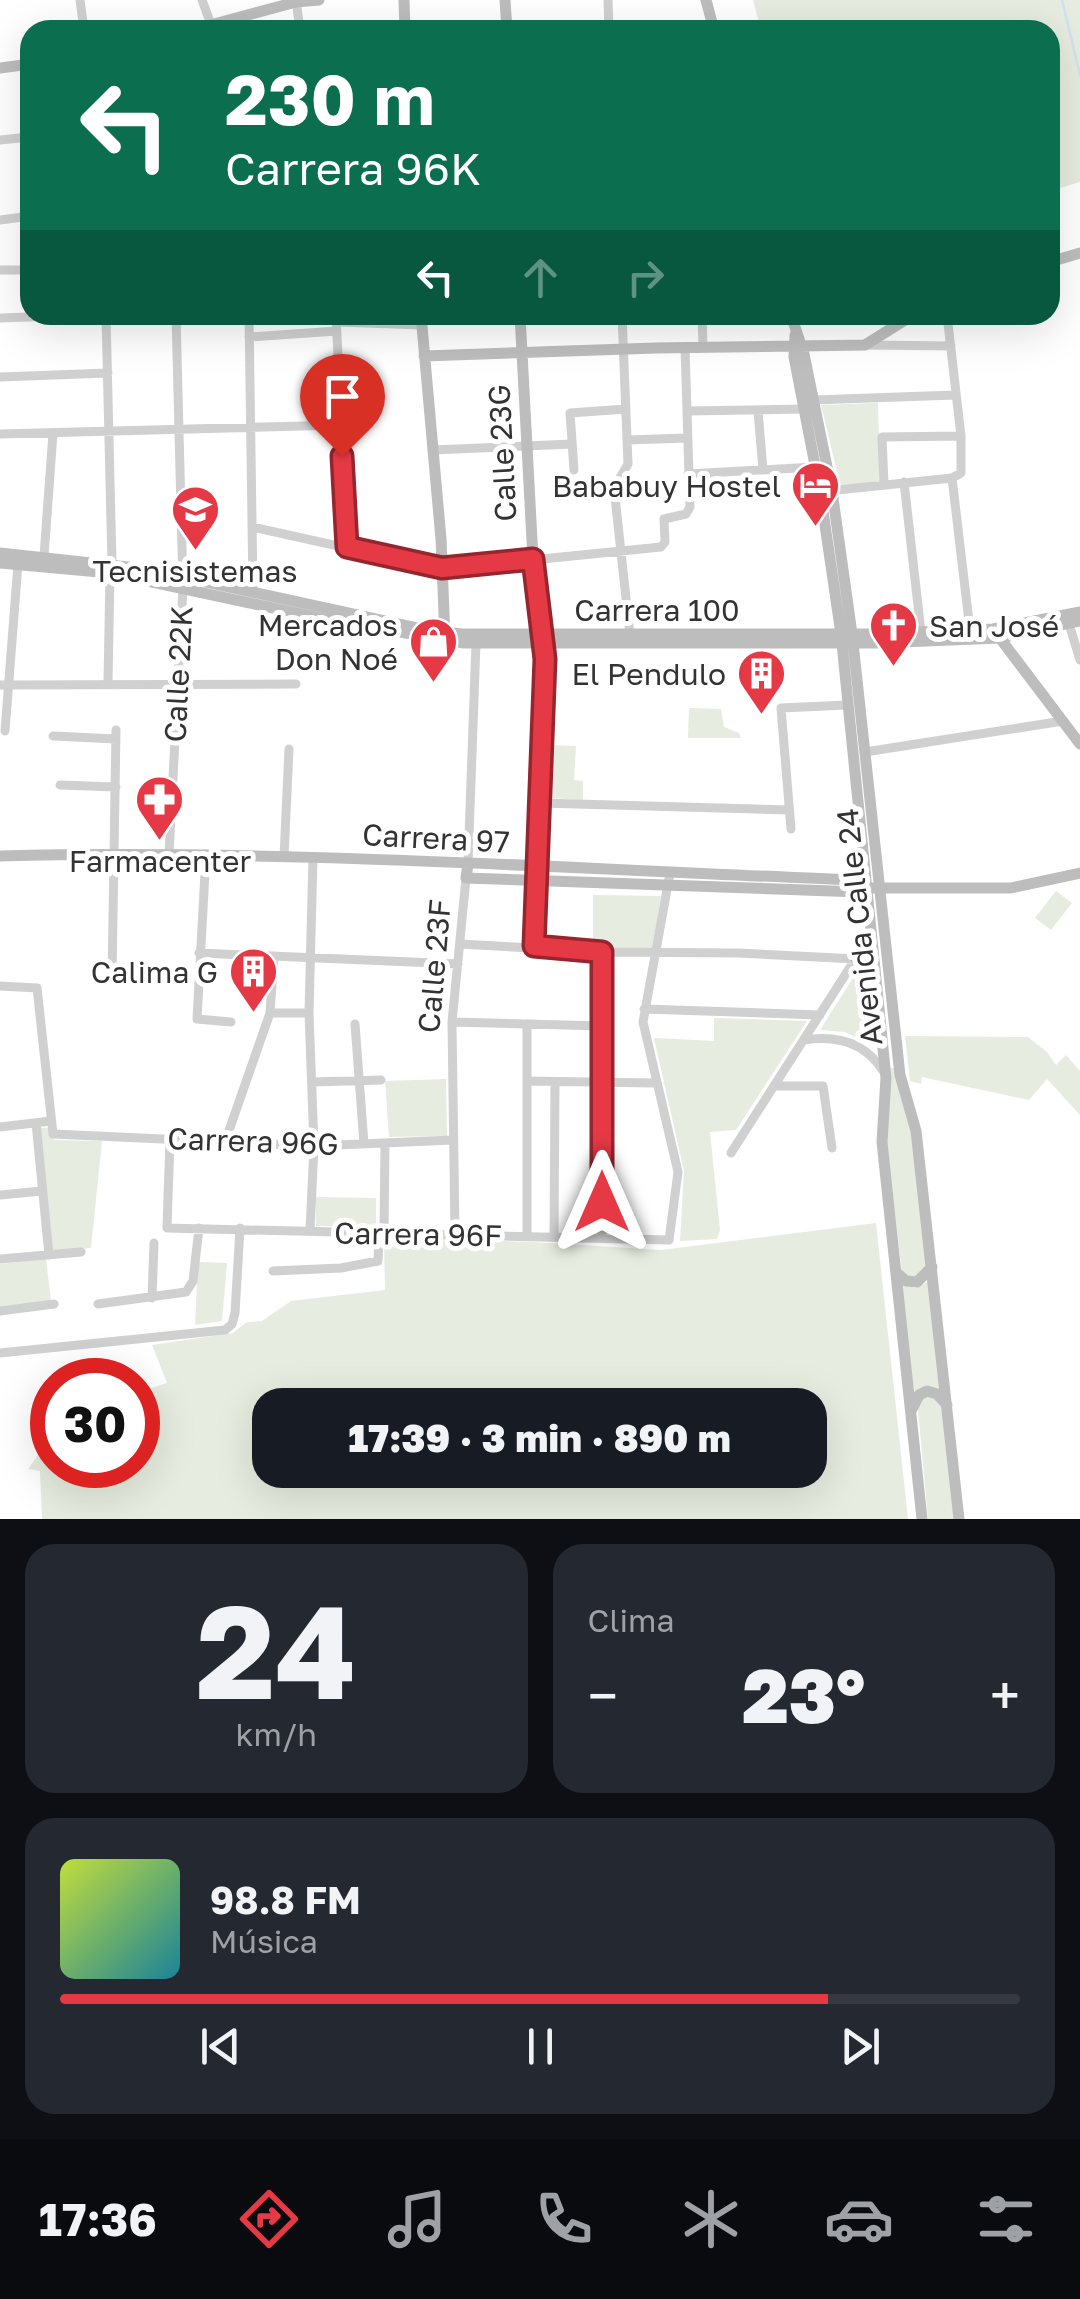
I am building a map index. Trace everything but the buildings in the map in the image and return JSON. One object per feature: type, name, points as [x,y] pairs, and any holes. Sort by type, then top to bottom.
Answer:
[{"type":"main road","points":[[237,20],[296,1],[320,0]]},
{"type":"main road","points":[[421,325],[445,638]]},
{"type":"main road","name":"Calle 23G","points":[[521,325],[525,446],[542,639],[539,874]]},
{"type":"main road","name":"Avenida Calle 24","points":[[794,325],[826,491],[865,752],[872,933],[886,1078],[882,1130],[922,1519]]},
{"type":"main road","points":[[424,356],[865,345],[897,325]]},
{"type":"main road","name":"Avenida Calle 24","points":[[808,405],[815,467],[826,491]]},
{"type":"main road","name":"Carrera 100","points":[[0,553],[111,568],[183,582],[324,619],[476,643],[630,635],[847,639],[970,630],[997,634],[1080,612]]},
{"type":"main road","name":"Carrera 100","points":[[0,563],[111,568]]},
{"type":"main road","name":"Carrera 100","points":[[183,582],[254,590],[445,638],[847,639],[997,634],[1074,623]]},
{"type":"main road","points":[[997,634],[1071,726],[1080,744]]},
{"type":"main road","name":"Avenida Calle 24","points":[[847,639],[848,705],[900,1075],[916,1131],[959,1519]]},
{"type":"main road","name":"Carrera 97","points":[[0,856],[284,856],[468,864],[539,874]]},
{"type":"main road","name":"Calle 23F","points":[[466,878],[468,864]]},
{"type":"main road","name":"Carrera 97","points":[[466,878],[539,874],[856,880],[873,888],[1012,888],[1080,873]]},
{"type":"main road","points":[[856,958],[875,968]]},
{"type":"main road","points":[[896,1273],[906,1282],[917,1282],[932,1267]]},
{"type":"main road","points":[[911,1412],[916,1398],[927,1391],[937,1394],[947,1406]]},
{"type":"street","points":[[106,325],[111,568],[108,683]]},
{"type":"street","name":"Calle 22K","points":[[169,854],[183,582],[176,325]]},
{"type":"street","points":[[249,325],[254,590]]},
{"type":"street","points":[[249,337],[324,325]]},
{"type":"street","points":[[337,325],[347,547]]},
{"type":"street","points":[[623,325],[628,464],[615,486],[630,635]]},
{"type":"street","points":[[703,325],[704,348]]},
{"type":"street","points":[[948,325],[961,436],[956,477],[970,630]]},
{"type":"street","points":[[865,345],[950,346]]},
{"type":"street","points":[[252,527],[442,568],[664,545],[664,520],[689,510],[685,348]]},
{"type":"street","points":[[0,378],[108,373]]},
{"type":"street","points":[[686,412],[955,395]]},
{"type":"street","points":[[574,470],[570,414],[626,410]]},
{"type":"street","points":[[758,410],[763,470]]},
{"type":"street","points":[[0,434],[341,425]]},
{"type":"street","points":[[44,556],[53,433]]},
{"type":"street","points":[[884,484],[882,437],[961,436]]},
{"type":"street","points":[[627,440],[687,438]]},
{"type":"street","points":[[432,450],[572,444]]},
{"type":"street","points":[[688,474],[815,467]]},
{"type":"street","points":[[826,491],[956,477]]},
{"type":"street","points":[[904,482],[921,632]]},
{"type":"street","points":[[5,731],[5,685],[18,564]]},
{"type":"street","points":[[1074,623],[1080,660]]},
{"type":"street","name":"Calle 23F","points":[[468,864],[476,643]]},
{"type":"street","points":[[5,685],[296,684]]},
{"type":"street","points":[[791,828],[781,708],[848,705]]},
{"type":"street","points":[[865,752],[1071,726]]},
{"type":"street","points":[[52,736],[116,735],[112,979]]},
{"type":"street","points":[[284,856],[289,749]]},
{"type":"street","points":[[60,785],[116,787]]},
{"type":"street","points":[[541,802],[789,810]]},
{"type":"street","points":[[206,854],[196,1019],[231,1022]]},
{"type":"street","points":[[310,1231],[314,1146],[309,1013],[313,858]]},
{"type":"street","name":"Calle 23G","points":[[534,946],[539,874]]},
{"type":"street","name":"Calle 23F","points":[[455,1234],[452,1022],[466,878]]},
{"type":"street","points":[[527,1082],[655,1083],[643,1022],[669,879]]},
{"type":"street","points":[[731,1153],[872,933]]},
{"type":"street","points":[[460,944],[856,958]]},
{"type":"street","points":[[602,952],[602,1238]]},
{"type":"street","points":[[199,953],[458,964]]},
{"type":"street","points":[[225,1142],[270,1012],[274,956]]},
{"type":"street","points":[[0,986],[36,988],[52,1121],[0,1126]]},
{"type":"street","points":[[644,1009],[820,1015]]},
{"type":"street","points":[[270,1012],[309,1013]]},
{"type":"street","points":[[452,1022],[602,1026]]},
{"type":"street","points":[[355,1024],[364,1144]]},
{"type":"street","points":[[527,1024],[527,1236]]},
{"type":"street","points":[[804,1040],[834,1038],[858,1046],[876,1060],[886,1078]]},
{"type":"street","points":[[312,1082],[380,1080]]},
{"type":"street","points":[[554,1236],[555,1082]]},
{"type":"street","name":"Carrera 96F","points":[[170,1140],[167,1228],[669,1240],[678,1172],[655,1083]]},
{"type":"street","points":[[774,1086],[824,1086],[832,1148]]},
{"type":"street","name":"Carrera 96G","points":[[52,1121],[53,1134],[170,1140],[314,1146],[454,1140]]},
{"type":"street","points":[[36,1123],[49,1255]]},
{"type":"street","points":[[273,1271],[341,1268],[378,1260],[385,1143]]},
{"type":"street","points":[[0,1195],[42,1190]]},
{"type":"street","points":[[98,1304],[186,1292],[192,1281],[199,1228]]},
{"type":"street","points":[[0,1354],[226,1330],[234,1313],[240,1228]]},
{"type":"street","points":[[152,1298],[154,1243]]},
{"type":"street","points":[[0,1259],[81,1252]]},
{"type":"street","points":[[0,1310],[54,1304]]},
{"type":"shaded area","points":[[753,0],[1080,0],[1080,182],[1060,188],[1060,20],[758,20]]},
{"type":"shaded area","points":[[878,403],[880,481],[841,488],[821,405]]},
{"type":"shaded area","points":[[689,708],[721,709],[724,727],[739,733],[741,738],[688,738]]},
{"type":"shaded area","points":[[548,745],[576,746],[574,780],[583,781],[583,800],[549,798]]},
{"type":"shaded area","points":[[1056,891],[1072,903],[1051,930],[1035,918]]},
{"type":"shaded area","points":[[593,895],[661,896],[652,949],[593,948]]},
{"type":"shaded area","points":[[860,967],[866,969],[874,1046],[845,1032],[820,1030]]},
{"type":"shaded area","points":[[714,1018],[807,1021],[736,1130],[710,1132],[720,1230],[717,1239],[680,1241],[684,1171],[654,1038],[714,1041]]},
{"type":"shaded area","points":[[905,1036],[1028,1037],[1056,1065],[1066,1055],[1080,1071],[1080,1115],[1047,1079],[1029,1100],[922,1077],[921,1084],[910,1081]]},
{"type":"shaded area","points":[[890,1068],[895,1068],[909,1118],[928,1263],[916,1279],[902,1273],[886,1135]]},
{"type":"shaded area","points":[[446,1079],[447,1136],[389,1137],[385,1081]]},
{"type":"shaded area","points":[[40,1128],[49,1128],[54,1140],[102,1141],[91,1248],[52,1252]]},
{"type":"shaded area","points":[[316,1197],[376,1198],[376,1227],[316,1226]]},
{"type":"shaded area","points":[[876,1223],[908,1519],[42,1519],[41,1488],[160,1488],[160,1385],[167,1383],[152,1345],[233,1333],[247,1322],[262,1321],[291,1301],[385,1290],[384,1237],[661,1250]]},
{"type":"shaded area","points":[[46,1259],[51,1301],[0,1307],[0,1264]]},
{"type":"shaded area","points":[[198,1262],[227,1263],[222,1321],[195,1325]]},
{"type":"shaded area","points":[[929,1281],[941,1392],[929,1386],[913,1393],[902,1285],[916,1288]]},
{"type":"shaded area","points":[[929,1396],[941,1407],[954,1519],[928,1519],[918,1409],[923,1397]]},
{"type":"waterway","points":[[1062,0],[1080,75]]},
{"type":"place","name":"Bababuy Hostel","points":[[816,528]]},
{"type":"place","name":"Tecnisistemas","points":[[195,552]]},
{"type":"place","name":"San José","points":[[894,668]]},
{"type":"place","name":"Mercados Don Noé","points":[[433,684]]},
{"type":"place","name":"El Pendulo","points":[[761,716]]},
{"type":"place","name":"Farmacenter","points":[[160,842]]},
{"type":"place","name":"Calima G","points":[[253,1014]]},
{"type":"route","points":[[342,456],[347,547],[442,568],[533,559],[545,651],[534,946],[602,952],[602,1202]]}]
